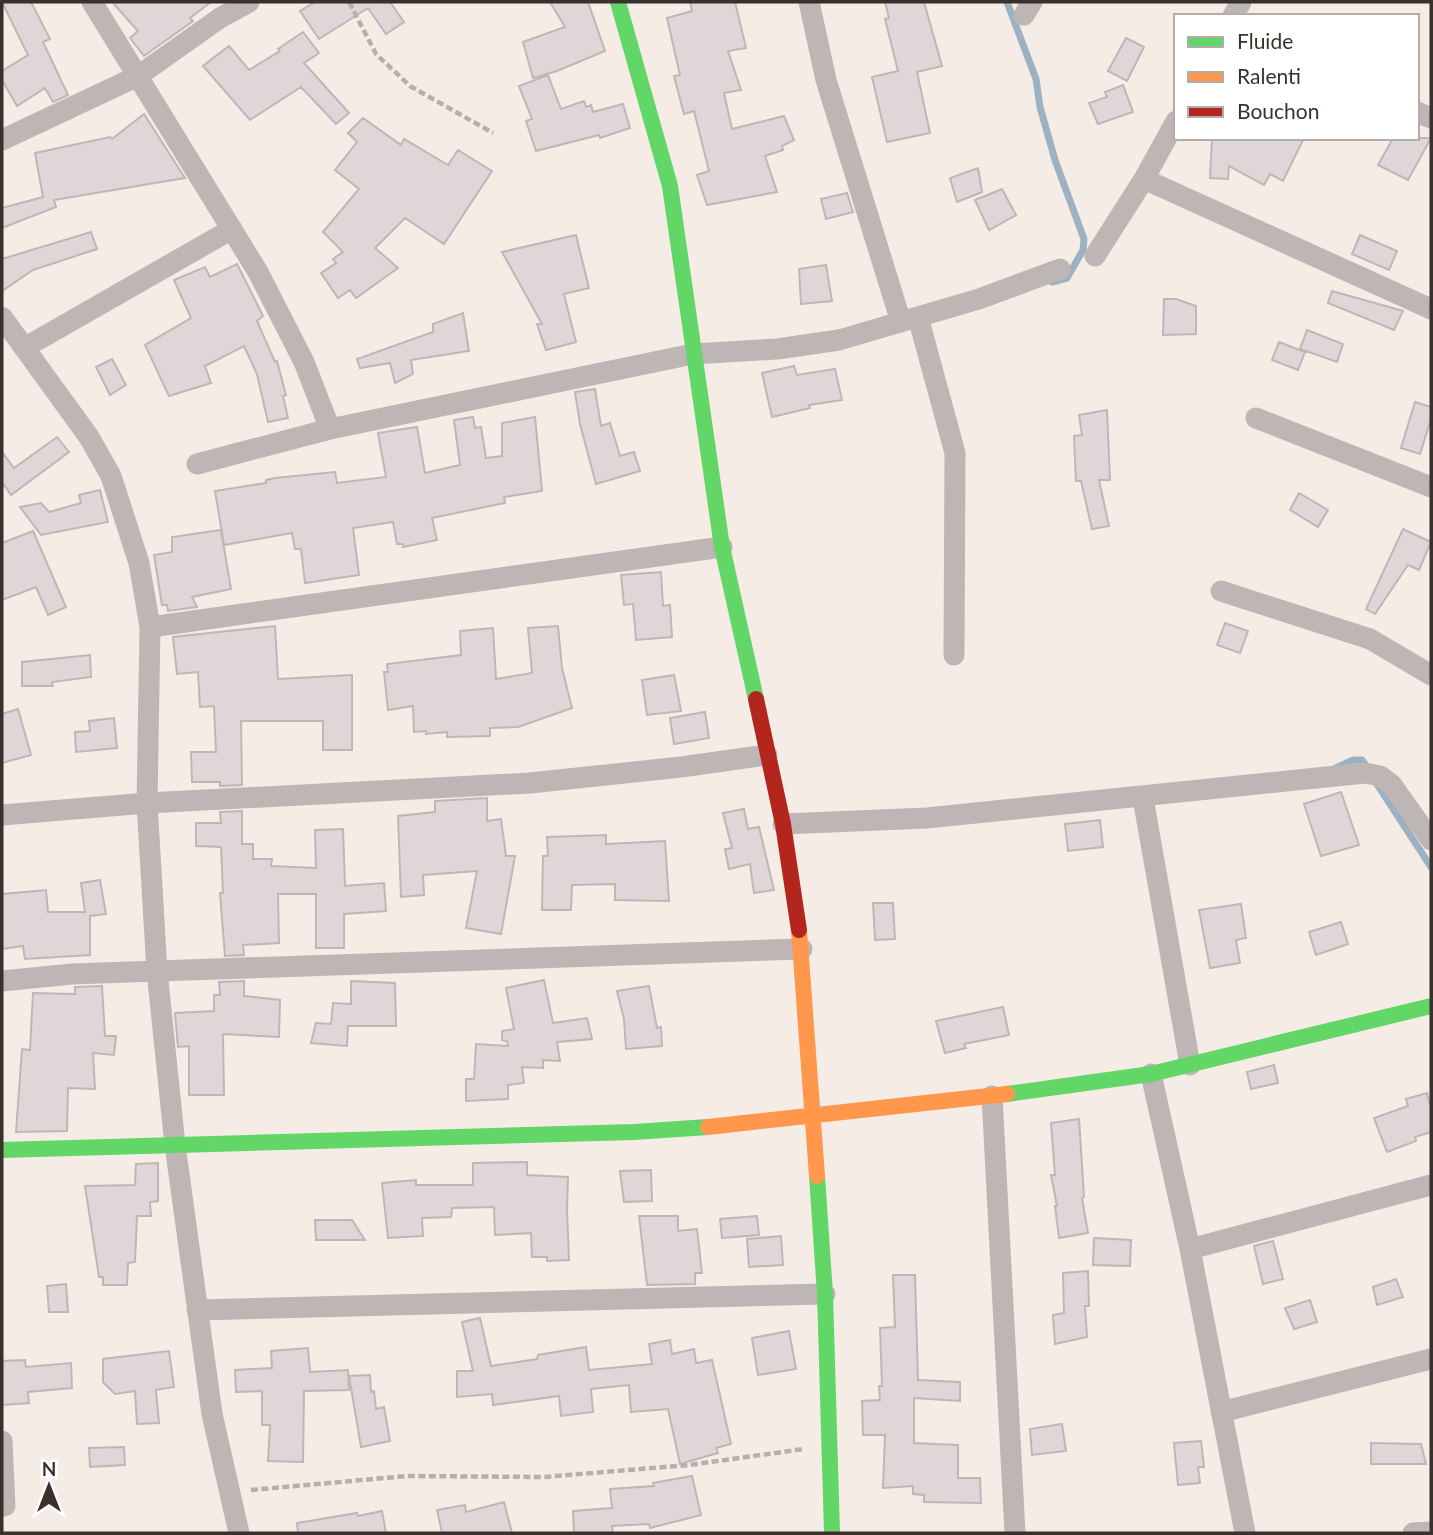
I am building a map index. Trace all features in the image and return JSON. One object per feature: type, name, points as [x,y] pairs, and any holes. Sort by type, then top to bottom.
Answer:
[{"type":"main road","points":[[618,2],[670,186],[722,547],[783,824],[802,948],[825,1294],[832,1533]]},
{"type":"main road","points":[[2,1150],[634,1132],[731,1126],[992,1097],[1151,1074],[1431,1006]]},
{"type":"street","points":[[92,2],[258,272],[304,362],[330,429]]},
{"type":"street","points":[[2,140],[138,76],[220,18],[249,2]]},
{"type":"street","points":[[809,2],[826,80],[955,453],[954,655]]},
{"type":"street","points":[[1095,256],[1144,179],[1174,125]]},
{"type":"street","points":[[1144,179],[1431,309]]},
{"type":"street","points":[[24,348],[232,229]]},
{"type":"street","points":[[197,464],[330,429],[693,354],[807,346],[979,299],[1060,269]]},
{"type":"street","points":[[2,317],[89,437],[111,476],[139,563],[150,627],[147,803],[158,971],[174,1145],[212,1414],[239,1533]]},
{"type":"street","points":[[1256,418],[1431,487]]},
{"type":"street","points":[[150,627],[722,547]]},
{"type":"street","points":[[1221,591],[1370,639],[1431,675]]},
{"type":"street","points":[[2,815],[147,803],[530,783],[767,755]]},
{"type":"street","points":[[783,824],[928,818],[1365,773],[1380,776],[1392,785],[1430,834]]},
{"type":"street","points":[[1143,797],[1190,1065]]},
{"type":"street","points":[[2,981],[72,974],[802,948]]},
{"type":"street","points":[[1151,1074],[1190,1249],[1245,1533]]},
{"type":"street","points":[[992,1097],[1014,1533]]},
{"type":"street","points":[[1190,1249],[1431,1185]]},
{"type":"street","points":[[197,1310],[825,1294]]},
{"type":"street","points":[[1221,1412],[1431,1359]]},
{"type":"street","points":[[2,1441],[5,1506]]},
{"type":"street","points":[[1413,1533],[1431,1532]]},
{"type":"path","points":[[349,2],[376,54],[410,86],[493,133]]},
{"type":"path","points":[[230,1492],[407,1476],[544,1478],[689,1465],[829,1446]]},
{"type":"building","points":[[2,2],[31,2],[50,39],[43,42],[68,95],[53,102],[45,88],[17,106],[2,80],[2,71],[28,55]]},
{"type":"building","points":[[112,2],[211,2],[190,18],[193,21],[144,56],[130,38],[138,31]]},
{"type":"building","points":[[315,2],[390,2],[404,22],[386,34],[368,8],[319,39],[300,11]]},
{"type":"building","points":[[550,2],[588,2],[605,51],[533,78],[523,42],[565,27]]},
{"type":"building","points":[[690,2],[735,2],[746,48],[728,51],[741,90],[724,93],[732,129],[784,116],[794,140],[782,146],[783,150],[765,156],[777,192],[707,205],[697,175],[709,171],[694,111],[684,114],[674,76],[680,75],[667,18],[692,11]]},
{"type":"building","points":[[885,2],[924,2],[942,66],[917,72],[930,133],[887,142],[872,77],[898,71],[885,19],[889,18]]},
{"type":"building","points":[[303,32],[319,53],[304,63],[349,113],[336,124],[301,87],[250,120],[203,66],[229,46],[249,70],[280,51],[278,49]]},
{"type":"building","points":[[1126,38],[1144,47],[1127,81],[1108,71]]},
{"type":"building","points":[[548,75],[561,109],[584,101],[586,107],[591,105],[593,112],[623,104],[630,128],[600,138],[599,135],[536,151],[526,121],[532,119],[519,86]]},
{"type":"building","points":[[1123,85],[1133,112],[1098,124],[1089,103],[1107,97],[1105,92]]},
{"type":"building","points":[[144,114],[185,178],[54,200],[56,207],[2,228],[2,208],[43,197],[35,153],[110,137],[112,139]]},
{"type":"building","points":[[363,118],[401,145],[404,139],[448,165],[458,150],[492,171],[444,244],[405,218],[375,248],[398,268],[356,298],[350,290],[338,298],[321,273],[336,263],[333,259],[343,252],[323,232],[359,189],[335,170],[357,142],[348,133]]},
{"type":"building","points":[[1431,138],[1408,180],[1378,165],[1392,140]]},
{"type":"building","points":[[1212,140],[1303,140],[1283,181],[1270,174],[1264,185],[1229,166],[1228,179],[1210,178]]},
{"type":"building","points":[[978,168],[982,192],[957,202],[950,178]]},
{"type":"building","points":[[1002,189],[1016,215],[989,230],[975,200]]},
{"type":"building","points":[[847,193],[853,212],[826,219],[821,199]]},
{"type":"building","points":[[91,232],[97,249],[33,270],[2,291],[2,259]]},
{"type":"building","points":[[576,235],[589,288],[564,294],[576,342],[546,350],[537,324],[542,324],[502,252]]},
{"type":"building","points":[[1360,235],[1397,251],[1389,270],[1352,254]]},
{"type":"building","points":[[237,264],[263,316],[257,321],[275,362],[277,361],[286,395],[283,396],[288,418],[268,422],[257,374],[244,346],[205,366],[211,383],[169,396],[145,345],[191,318],[174,280],[205,267],[210,277]]},
{"type":"building","points":[[826,265],[832,301],[801,304],[799,269]]},
{"type":"building","points":[[1332,291],[1403,311],[1394,330],[1328,303]]},
{"type":"building","points":[[1164,299],[1176,299],[1196,306],[1196,334],[1163,335]]},
{"type":"building","points":[[463,313],[469,351],[411,360],[413,374],[395,383],[390,363],[360,368],[357,359],[433,332],[433,324]]},
{"type":"building","points":[[1307,330],[1343,344],[1337,362],[1300,349]]},
{"type":"building","points":[[1279,342],[1305,352],[1298,370],[1272,360]]},
{"type":"building","points":[[112,359],[126,385],[110,395],[96,367]]},
{"type":"building","points":[[794,366],[797,375],[835,369],[842,400],[809,405],[810,408],[772,417],[762,373]]},
{"type":"building","points":[[595,389],[601,426],[610,423],[620,456],[634,452],[640,471],[596,484],[580,424],[575,392]]},
{"type":"building","points":[[1415,402],[1431,407],[1431,419],[1420,454],[1401,448]]},
{"type":"building","points":[[1107,410],[1110,480],[1099,480],[1109,526],[1092,529],[1081,481],[1076,481],[1074,436],[1082,435],[1079,415]]},
{"type":"building","points":[[473,417],[475,428],[481,427],[486,458],[502,456],[502,423],[535,417],[542,491],[504,497],[505,503],[432,518],[437,540],[403,547],[403,544],[397,544],[393,522],[353,528],[359,575],[305,583],[301,549],[295,549],[292,533],[224,545],[215,491],[266,483],[266,480],[275,478],[335,472],[337,483],[386,477],[378,433],[417,427],[425,473],[460,465],[454,420]]},
{"type":"building","points":[[57,437],[69,452],[11,495],[2,482],[2,452],[14,468]]},
{"type":"building","points":[[100,490],[108,522],[41,535],[20,507],[41,503],[49,512],[81,503],[79,495]]},
{"type":"building","points":[[1299,493],[1328,510],[1318,527],[1290,510]]},
{"type":"building","points":[[1403,529],[1431,542],[1419,570],[1408,565],[1375,614],[1366,609]]},
{"type":"building","points":[[221,530],[231,589],[192,597],[197,607],[168,611],[167,605],[162,605],[154,555],[172,552],[172,537]]},
{"type":"building","points":[[33,531],[66,607],[48,615],[36,587],[2,600],[2,543]]},
{"type":"building","points":[[661,572],[663,606],[670,605],[672,637],[636,640],[633,604],[624,605],[621,575]]},
{"type":"building","points":[[1225,623],[1248,631],[1240,653],[1217,645]]},
{"type":"building","points":[[275,626],[278,679],[352,675],[352,750],[323,750],[323,721],[241,721],[242,785],[220,786],[220,782],[192,782],[191,752],[216,752],[214,706],[200,707],[198,672],[177,674],[173,637]]},
{"type":"building","points":[[558,626],[562,668],[572,708],[518,727],[490,728],[490,736],[447,737],[447,732],[414,732],[413,706],[388,710],[384,672],[388,672],[387,664],[461,655],[460,631],[493,628],[496,679],[532,673],[528,628]]},
{"type":"building","points":[[90,655],[91,677],[52,682],[53,686],[22,686],[22,662]]},
{"type":"building","points":[[674,675],[681,711],[647,715],[642,680]]},
{"type":"building","points":[[18,709],[31,755],[2,763],[2,714]]},
{"type":"building","points":[[705,712],[709,738],[674,744],[670,718]]},
{"type":"building","points":[[114,718],[117,748],[76,752],[75,732],[90,731],[89,721]]},
{"type":"building","points":[[1341,792],[1359,845],[1321,856],[1304,804]]},
{"type":"building","points":[[487,798],[487,821],[501,819],[506,856],[515,856],[501,934],[466,928],[477,871],[423,875],[424,895],[401,897],[398,816],[435,812],[435,801]]},
{"type":"building","points":[[744,809],[748,829],[759,827],[774,890],[754,893],[750,864],[729,869],[725,849],[732,848],[723,813]]},
{"type":"building","points":[[242,811],[242,844],[253,844],[253,859],[272,859],[271,866],[316,868],[315,830],[343,829],[345,886],[384,883],[386,911],[344,914],[344,948],[316,948],[316,894],[278,894],[279,943],[243,945],[244,955],[225,956],[220,893],[223,893],[221,847],[196,846],[196,823],[221,823],[220,812]]},
{"type":"building","points":[[1100,820],[1103,847],[1068,851],[1065,824]]},
{"type":"building","points":[[606,835],[606,844],[665,841],[669,901],[615,900],[615,884],[572,885],[571,910],[542,910],[543,856],[548,856],[547,837]]},
{"type":"building","points":[[100,880],[106,914],[90,916],[90,955],[25,959],[23,946],[2,949],[2,894],[46,890],[48,912],[85,912],[81,883]]},
{"type":"building","points":[[873,903],[893,903],[895,939],[875,940]]},
{"type":"building","points":[[1241,904],[1246,938],[1236,940],[1240,963],[1210,968],[1199,910]]},
{"type":"building","points":[[1341,922],[1348,944],[1316,955],[1309,932]]},
{"type":"building","points":[[544,980],[553,1023],[587,1018],[592,1039],[557,1042],[560,1061],[543,1060],[543,1068],[522,1067],[524,1083],[508,1085],[508,1099],[466,1101],[466,1079],[474,1079],[476,1044],[508,1046],[507,1041],[502,1040],[502,1031],[514,1029],[506,988]]},
{"type":"building","points":[[244,981],[244,996],[280,1000],[279,1037],[223,1034],[224,1095],[189,1095],[189,1046],[178,1047],[175,1013],[214,1011],[214,995],[220,995],[219,982]]},
{"type":"building","points":[[351,981],[395,983],[396,1026],[348,1026],[347,1046],[311,1043],[316,1023],[331,1024],[333,1003],[351,1004]]},
{"type":"building","points":[[102,986],[105,1036],[116,1036],[114,1055],[93,1053],[95,1089],[68,1088],[67,1131],[16,1132],[22,1049],[30,1050],[33,993],[75,994],[75,987]]},
{"type":"building","points":[[649,986],[657,1028],[661,1027],[662,1046],[626,1049],[624,1019],[617,991]]},
{"type":"building","points":[[1003,1007],[1009,1035],[964,1044],[966,1048],[945,1053],[936,1021]]},
{"type":"building","points":[[1274,1065],[1278,1083],[1251,1089],[1247,1072]]},
{"type":"building","points":[[1427,1093],[1431,1108],[1431,1132],[1387,1152],[1374,1118],[1408,1106],[1406,1099]]},
{"type":"building","points":[[1079,1119],[1082,1198],[1088,1233],[1059,1238],[1051,1175],[1055,1175],[1051,1123]]},
{"type":"building","points":[[527,1162],[527,1175],[568,1177],[569,1260],[547,1261],[547,1257],[532,1257],[531,1233],[495,1235],[494,1207],[452,1208],[451,1217],[422,1218],[423,1236],[388,1238],[382,1183],[416,1180],[416,1185],[473,1185],[473,1163]]},
{"type":"building","points":[[158,1163],[158,1201],[150,1202],[151,1216],[137,1216],[135,1262],[128,1263],[127,1285],[103,1285],[103,1277],[99,1277],[85,1186],[135,1185],[136,1164]]},
{"type":"building","points":[[651,1170],[652,1201],[624,1202],[620,1171]]},
{"type":"building","points":[[639,1216],[678,1216],[678,1231],[697,1229],[702,1273],[695,1273],[695,1284],[647,1285]]},
{"type":"building","points":[[757,1216],[759,1235],[722,1238],[720,1219]]},
{"type":"building","points":[[315,1220],[352,1220],[365,1240],[316,1240]]},
{"type":"building","points":[[781,1236],[783,1265],[749,1267],[747,1239]]},
{"type":"building","points":[[1094,1238],[1131,1240],[1130,1266],[1093,1265]]},
{"type":"building","points":[[1273,1241],[1283,1279],[1263,1284],[1254,1246]]},
{"type":"building","points":[[1088,1271],[1089,1306],[1085,1306],[1087,1337],[1055,1344],[1053,1315],[1064,1313],[1063,1273]]},
{"type":"building","points":[[893,1275],[915,1275],[918,1380],[960,1382],[960,1401],[914,1398],[914,1443],[958,1445],[958,1478],[980,1478],[981,1503],[924,1502],[924,1495],[913,1494],[913,1486],[883,1488],[885,1435],[863,1435],[862,1401],[880,1400],[880,1328],[895,1327]]},
{"type":"building","points":[[1396,1279],[1403,1297],[1377,1305],[1373,1287]]},
{"type":"building","points":[[66,1284],[68,1312],[49,1312],[47,1286]]},
{"type":"building","points":[[1310,1300],[1317,1322],[1294,1329],[1285,1308]]},
{"type":"building","points":[[480,1318],[491,1366],[537,1359],[538,1355],[586,1347],[589,1370],[652,1364],[649,1344],[670,1340],[672,1354],[694,1349],[696,1363],[712,1360],[731,1444],[716,1448],[718,1453],[680,1464],[668,1409],[631,1412],[629,1385],[591,1389],[593,1412],[561,1416],[559,1396],[493,1405],[492,1394],[457,1397],[457,1371],[473,1371],[462,1322]]},
{"type":"building","points":[[789,1331],[796,1369],[758,1375],[752,1338]]},
{"type":"building","points":[[308,1348],[310,1372],[348,1370],[349,1390],[304,1391],[303,1462],[268,1461],[270,1425],[262,1425],[262,1391],[236,1392],[235,1370],[272,1368],[271,1351]]},
{"type":"building","points":[[169,1351],[174,1387],[156,1390],[159,1423],[137,1424],[135,1391],[115,1394],[103,1382],[103,1359]]},
{"type":"building","points":[[25,1360],[26,1367],[71,1363],[72,1388],[28,1392],[29,1403],[2,1405],[2,1361]]},
{"type":"building","points":[[370,1375],[376,1409],[384,1407],[390,1441],[361,1447],[349,1376]]},
{"type":"building","points":[[1062,1424],[1066,1451],[1032,1455],[1030,1429]]},
{"type":"building","points":[[1201,1441],[1204,1467],[1198,1467],[1200,1483],[1178,1485],[1174,1443]]},
{"type":"building","points":[[1371,1443],[1421,1444],[1426,1464],[1371,1464]]},
{"type":"building","points":[[124,1447],[125,1465],[90,1467],[89,1448]]},
{"type":"building","points":[[692,1476],[701,1515],[650,1528],[649,1524],[612,1526],[613,1533],[574,1533],[573,1511],[612,1508],[610,1489],[654,1486],[653,1483]]},
{"type":"building","points":[[504,1502],[512,1533],[442,1533],[437,1510],[465,1505],[466,1512]]},
{"type":"building","points":[[382,1511],[386,1533],[298,1533],[297,1523]]},
{"type":"waterway","points":[[1007,2],[1036,79],[1040,107],[1055,160],[1084,239],[1083,250],[1067,278],[1052,282]]},
{"type":"waterway","points":[[1336,768],[1353,760],[1362,760],[1368,768]]},
{"type":"waterway","points":[[1377,784],[1431,867]]},
{"type":"traffic: fast","points":[[618,2],[670,186],[722,547],[756,699]]},
{"type":"traffic: fast","points":[[1007,1094],[1151,1074],[1431,1006]]},
{"type":"traffic: fast","points":[[2,1150],[634,1132],[708,1127]]},
{"type":"traffic: fast","points":[[817,1176],[825,1294],[832,1533]]},
{"type":"traffic: slow","points":[[799,930],[817,1176]]},
{"type":"traffic: slow","points":[[708,1127],[1007,1094]]},
{"type":"traffic: jam","points":[[756,699],[783,824],[799,930]]}]
